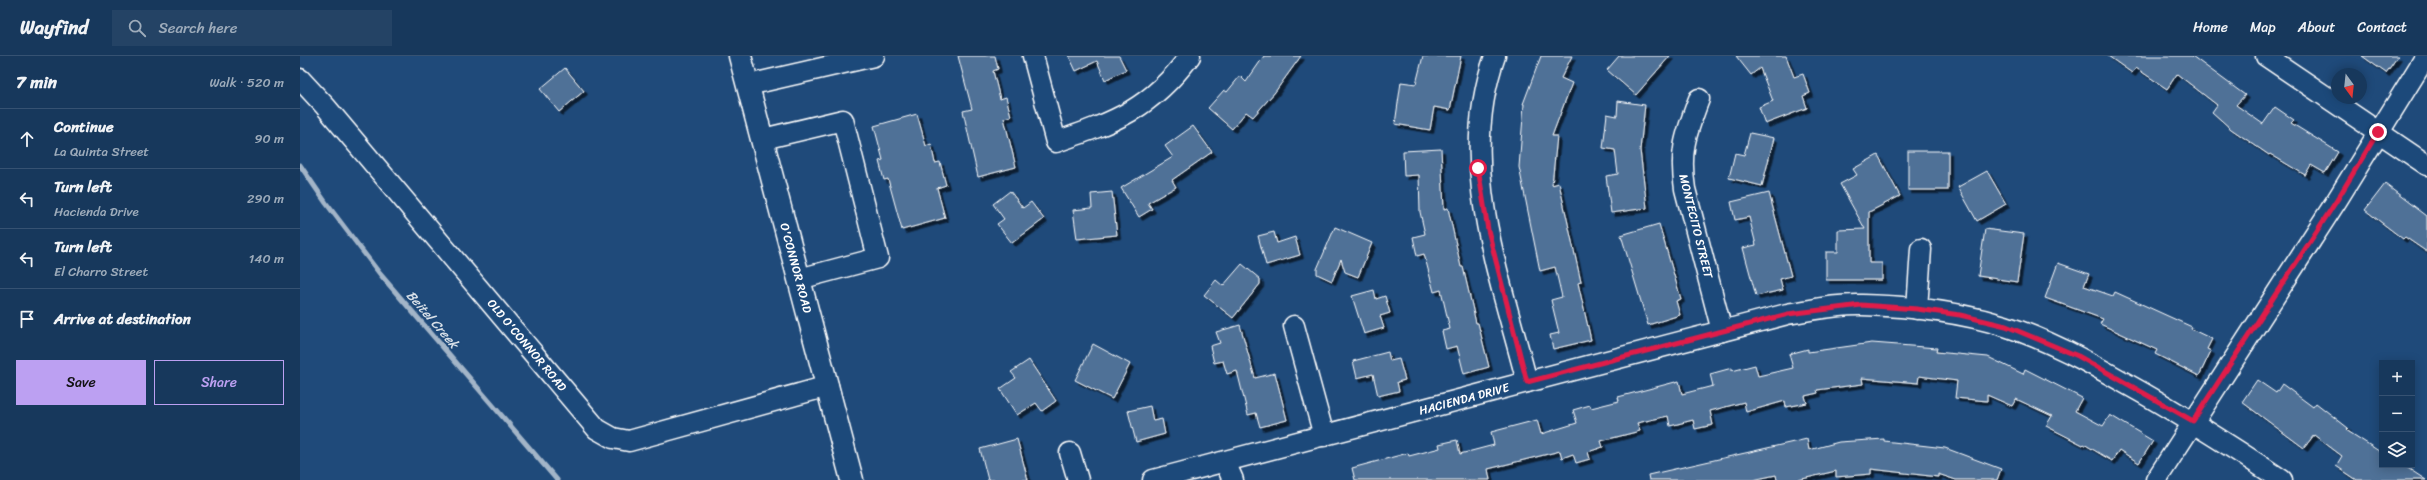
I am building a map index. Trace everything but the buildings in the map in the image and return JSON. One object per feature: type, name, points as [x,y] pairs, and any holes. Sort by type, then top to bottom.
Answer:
[{"type":"main road","name":"O'CONNOR ROAD","points":[[740,56],[852,480]]},
{"type":"street","points":[[748,85],[810,63],[874,56]]},
{"type":"street","points":[[1033,56],[1056,142],[1107,124],[1140,107],[1168,83],[1190,56]]},
{"type":"street","points":[[1495,56],[1482,104],[1478,168],[1488,230],[1527,382]]},
{"type":"street","points":[[2266,56],[2427,165]]},
{"type":"street","points":[[2156,480],[2337,200],[2426,56]]},
{"type":"street","name":"OLD O'CONNOR ROAD","points":[[300,79],[325,106],[597,429],[613,438],[629,440],[828,386]]},
{"type":"street","name":"MONTECITO STREET","points":[[1699,99],[1684,139],[1682,166],[1685,189],[1722,331]]},
{"type":"street","points":[[762,139],[843,120],[860,184],[878,258],[799,279]]},
{"type":"street","points":[[1917,309],[1921,249]]},
{"type":"street","name":"HACIENDA DRIVE","points":[[1153,480],[1788,314],[1828,307],[1861,305],[1917,309],[1960,315],[1998,324],[2048,343],[2078,356],[2193,421],[2282,480]]},
{"type":"street","points":[[1294,326],[1324,436]]},
{"type":"street","points":[[1070,453],[1078,480]]},
{"type":"street","points":[[1225,462],[1234,480]]},
{"type":"waterway","name":"Beitel Creek","points":[[300,165],[326,203],[380,274],[557,480]]},
{"type":"route","points":[[1478,168],[1488,230],[1527,382],[1788,314],[1828,307],[1861,305],[1917,309],[1960,315],[2006,326],[2078,356],[2193,421],[2305,245],[2337,200],[2378,132]]}]
